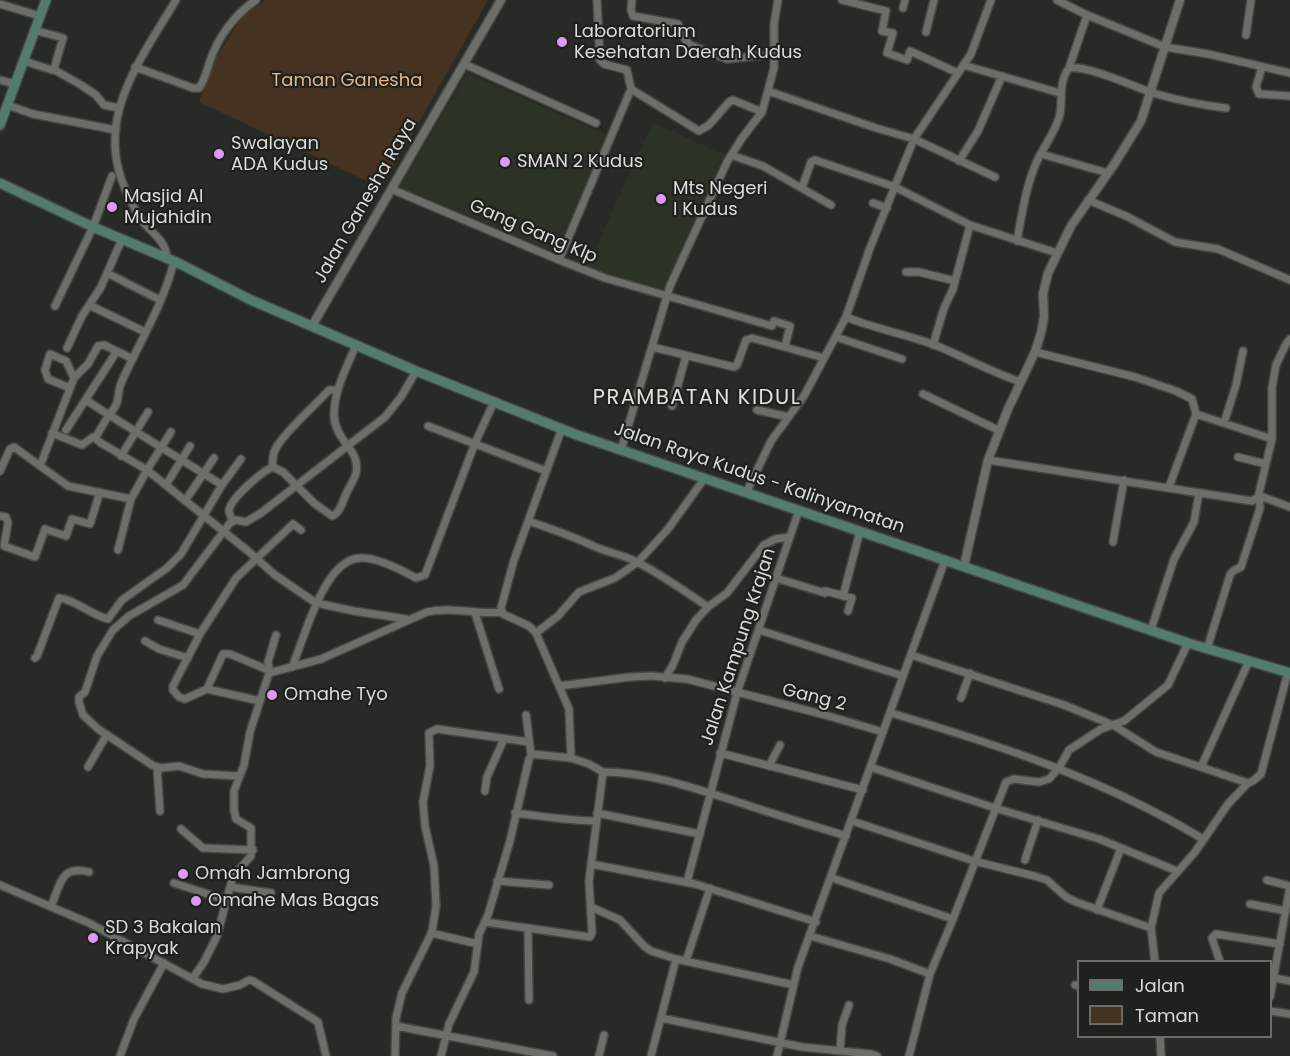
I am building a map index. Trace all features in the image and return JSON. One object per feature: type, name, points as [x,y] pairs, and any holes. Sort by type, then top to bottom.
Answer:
[{"type":"main road","points":[[0,125],[46,0]]},
{"type":"main road","name":"Jalan Raya Kudus - Kalinyamatan","points":[[0,183],[93,227],[171,259],[243,297],[416,371],[562,428],[704,479],[1188,643],[1289,673]]},
{"type":"street","points":[[52,433],[82,445],[93,437],[95,438],[118,403],[120,383],[168,284],[171,259],[164,246],[140,219],[125,190],[117,163],[116,130],[119,108],[135,67],[176,0]]},
{"type":"street","points":[[135,67],[193,88],[199,88],[212,56],[231,23],[237,14],[256,0]]},
{"type":"street","name":"Jalan Ganesha Raya","points":[[312,326],[501,0]]},
{"type":"street","points":[[559,261],[631,89],[627,70],[604,64],[600,60],[597,0]]},
{"type":"street","points":[[632,0],[633,15],[678,24],[686,42],[722,58],[775,54]]},
{"type":"street","points":[[621,450],[666,297],[731,155],[762,112],[772,76],[775,54],[774,24],[778,0]]},
{"type":"street","points":[[842,0],[886,11],[882,31],[892,33],[887,53],[907,60],[910,51],[958,73]]},
{"type":"street","points":[[926,32],[934,0]]},
{"type":"street","points":[[746,493],[771,441],[804,396],[846,317],[914,139],[977,40],[991,0]]},
{"type":"street","points":[[1057,0],[1165,47],[1290,73]]},
{"type":"street","points":[[1075,9],[1080,0]]},
{"type":"street","points":[[964,566],[988,460],[1035,352],[1044,317],[1044,285],[1057,253],[1088,201],[1135,133],[1152,92],[1180,0]]},
{"type":"street","points":[[1246,35],[1251,0]]},
{"type":"street","points":[[2,3],[40,16]]},
{"type":"street","points":[[1017,241],[1023,205],[1037,161],[1055,129],[1060,114],[1060,93],[1065,74],[1087,15]]},
{"type":"street","points":[[34,30],[63,39],[53,69]]},
{"type":"street","points":[[24,61],[53,69],[96,95],[104,105],[119,108]]},
{"type":"street","points":[[465,64],[596,123]]},
{"type":"street","points":[[963,65],[1060,93]]},
{"type":"street","points":[[1262,67],[1256,87],[1259,94],[1290,96]]},
{"type":"street","points":[[1068,68],[1108,77],[1185,102],[1226,108]]},
{"type":"street","points":[[959,161],[978,131],[1002,76]]},
{"type":"street","points":[[0,80],[15,84]]},
{"type":"street","points":[[631,89],[699,131],[709,125],[733,100],[762,112]]},
{"type":"street","points":[[768,91],[914,139],[995,177]]},
{"type":"street","points":[[7,105],[33,114],[116,130]]},
{"type":"street","points":[[1041,154],[1108,173]]},
{"type":"street","points":[[731,155],[763,166],[831,205]]},
{"type":"street","points":[[802,188],[809,164],[815,160],[895,188],[970,225],[1057,253]]},
{"type":"street","points":[[55,306],[93,227],[112,176]]},
{"type":"street","name":"Gang Gang Klp","points":[[391,189],[559,261],[613,280],[772,326],[774,321],[790,326],[785,347]]},
{"type":"street","points":[[1088,201],[1128,217],[1175,242],[1218,249],[1290,280]]},
{"type":"street","points":[[873,203],[887,208]]},
{"type":"street","points":[[933,345],[955,280],[970,225]]},
{"type":"street","points":[[67,348],[107,273],[122,239]]},
{"type":"street","points":[[906,272],[920,272],[955,280]]},
{"type":"street","points":[[107,273],[160,300]]},
{"type":"street","points":[[89,305],[145,332]]},
{"type":"street","points":[[846,317],[873,328],[933,345],[980,367],[1021,382]]},
{"type":"street","points":[[836,337],[902,359]]},
{"type":"street","points":[[652,347],[734,367],[737,365],[744,343],[748,338],[824,358]]},
{"type":"street","points":[[1207,649],[1230,575],[1241,568],[1258,519],[1260,496],[1272,439],[1273,376],[1276,364],[1290,339]]},
{"type":"street","points":[[40,465],[74,378],[88,364],[100,344],[133,358]]},
{"type":"street","points":[[273,467],[283,472],[314,503],[332,516],[339,511],[357,467],[354,455],[338,435],[335,425],[337,390],[356,345]]},
{"type":"street","points":[[66,430],[117,351]]},
{"type":"street","points":[[1224,423],[1236,385],[1243,351]]},
{"type":"street","points":[[1035,352],[1135,377],[1192,399],[1196,414],[1169,488]]},
{"type":"street","points":[[70,388],[48,379],[45,370],[50,354],[66,361],[74,378]]},
{"type":"street","points":[[672,406],[686,356]]},
{"type":"street","points":[[232,520],[246,522],[251,519],[385,417],[401,397],[416,371]]},
{"type":"street","points":[[273,467],[272,458],[275,448],[329,390],[337,390]]},
{"type":"street","points":[[923,394],[1000,431]]},
{"type":"street","points":[[86,400],[222,485]]},
{"type":"street","points":[[292,667],[316,603],[335,572],[351,559],[373,559],[399,568],[416,578],[425,575],[475,443],[494,402]]},
{"type":"street","points":[[757,410],[789,417]]},
{"type":"street","points":[[121,456],[148,412]]},
{"type":"street","points":[[1196,414],[1272,439]]},
{"type":"street","points":[[428,426],[546,471]]},
{"type":"street","points":[[501,612],[501,602],[562,428]]},
{"type":"street","points":[[118,550],[131,499],[171,432]]},
{"type":"street","points":[[95,438],[166,484],[275,575],[316,603],[408,619]]},
{"type":"street","points":[[166,484],[190,446]]},
{"type":"street","points":[[0,471],[13,447],[68,486],[131,499]]},
{"type":"street","points":[[1238,457],[1266,464]]},
{"type":"street","points":[[185,501],[214,458]]},
{"type":"street","points":[[35,658],[58,598],[105,619],[110,618],[122,600],[167,568],[182,554],[222,485],[241,459]]},
{"type":"street","points":[[988,460],[1252,501],[1260,496]]},
{"type":"street","points":[[232,520],[229,513],[231,505],[247,487],[273,467]]},
{"type":"street","points":[[536,633],[558,616],[579,592],[615,578],[638,562],[668,529],[704,479]]},
{"type":"street","points":[[1113,542],[1124,480]]},
{"type":"street","points":[[0,516],[6,517],[8,522],[4,546],[35,557],[45,529],[66,536],[72,519],[90,524],[100,492]]},
{"type":"street","points":[[1151,630],[1174,559],[1194,522],[1198,493]]},
{"type":"street","points":[[1260,496],[1290,507]]},
{"type":"street","name":"Jalan Kampung Krajan","points":[[687,882],[737,693],[799,510]]},
{"type":"street","points":[[232,520],[183,585],[129,616],[113,630],[101,648],[85,692],[79,697],[79,702],[83,715],[106,736],[157,767],[179,766],[203,774],[239,776]]},
{"type":"street","points":[[528,521],[638,562],[672,581],[708,607]]},
{"type":"street","points":[[260,701],[207,689],[185,699],[179,697],[173,690],[173,686],[200,634],[237,578],[293,524],[301,530]]},
{"type":"street","points":[[843,596],[860,531]]},
{"type":"street","points":[[665,678],[674,665],[682,642],[696,620],[708,607],[727,593],[764,545],[775,539],[790,537]]},
{"type":"street","points":[[777,1056],[794,985],[810,936],[945,560]]},
{"type":"street","points":[[776,578],[853,600],[848,611]]},
{"type":"street","points":[[207,689],[223,654],[230,654],[269,671],[321,659],[431,610],[501,612],[529,626],[536,633],[569,709],[571,758]]},
{"type":"street","points":[[475,613],[499,689]]},
{"type":"street","points":[[158,621],[200,634]]},
{"type":"street","points":[[759,630],[903,676]]},
{"type":"street","points":[[193,978],[217,936],[236,872],[249,860],[253,850],[251,828],[236,819],[234,815],[234,791],[269,671],[270,653],[276,635]]},
{"type":"street","points":[[146,641],[159,649],[188,658]]},
{"type":"street","points":[[909,1056],[930,974],[1003,786],[1008,780],[1044,781],[1059,768],[1069,750],[1090,735],[1124,721],[1168,686],[1188,643]]},
{"type":"street","points":[[911,655],[1064,705],[1113,724],[1156,752],[1248,783]]},
{"type":"street","points":[[1200,767],[1249,661]]},
{"type":"street","points":[[961,698],[970,673]]},
{"type":"street","points":[[1155,960],[1151,928],[1159,893],[1195,852],[1228,804],[1248,783],[1261,774],[1289,673]]},
{"type":"street","name":"Gang 2","points":[[559,686],[630,677],[687,680],[883,732]]},
{"type":"street","points":[[891,713],[995,745],[1059,768],[1161,815],[1203,839]]},
{"type":"street","points":[[441,1056],[449,1024],[474,972],[479,934],[485,922],[510,842],[515,813],[531,754],[526,715]]},
{"type":"street","points":[[395,1056],[396,1026],[402,993],[431,933],[436,906],[434,867],[425,826],[423,802],[430,766],[429,733],[437,729],[529,742]]},
{"type":"street","points":[[88,767],[106,736]]},
{"type":"street","points":[[485,791],[487,777],[504,739]]},
{"type":"street","points":[[769,766],[780,745]]},
{"type":"street","points":[[720,753],[863,790]]},
{"type":"street","points":[[531,754],[571,758],[603,771],[651,777],[846,836]]},
{"type":"street","points":[[157,767],[160,811]]},
{"type":"street","points":[[870,767],[1121,848],[1177,871]]},
{"type":"street","points":[[485,922],[590,937],[593,926],[589,892],[591,864],[603,771]]},
{"type":"street","points":[[515,813],[553,816],[567,820],[596,817],[700,834]]},
{"type":"street","points":[[1025,860],[1038,820]]},
{"type":"street","points":[[852,821],[974,861],[1047,880],[1066,897],[1151,928]]},
{"type":"street","points":[[181,829],[203,848],[253,850]]},
{"type":"street","points":[[1097,910],[1121,848]]},
{"type":"street","points":[[591,864],[687,882],[816,922]]},
{"type":"street","points":[[51,906],[65,874],[72,870],[90,873]]},
{"type":"street","points":[[832,878],[953,919]]},
{"type":"street","points":[[1267,880],[1290,886],[1286,911],[1287,925],[1272,977],[1290,981]]},
{"type":"street","points":[[497,881],[549,885]]},
{"type":"street","points":[[174,883],[226,900]]},
{"type":"street","points":[[0,885],[116,936],[193,978],[217,988],[232,988],[249,980],[262,986],[318,1022],[326,1056]]},
{"type":"street","points":[[230,887],[271,893]]},
{"type":"street","points":[[686,961],[710,888]]},
{"type":"street","points":[[1250,904],[1286,911]]},
{"type":"street","points":[[591,907],[620,920],[651,951],[676,959],[794,985]]},
{"type":"street","points":[[528,928],[529,1000]]},
{"type":"street","points":[[431,933],[478,944]]},
{"type":"street","points":[[1219,960],[1212,938],[1216,934],[1280,944]]},
{"type":"street","points":[[810,936],[890,959],[930,974]]},
{"type":"street","points":[[651,1056],[676,959]]},
{"type":"street","points":[[120,1056],[134,1019],[164,963]]},
{"type":"street","points":[[837,1052],[842,1025],[849,1005]]},
{"type":"street","points":[[1272,1011],[1290,1014]]},
{"type":"street","points":[[661,1018],[780,1043],[877,1056]]},
{"type":"street","points":[[396,1026],[529,1054],[553,1056]]},
{"type":"street","points":[[599,1056],[604,1035]]},
{"type":"street","points":[[1160,1038],[1161,1056]]},
{"type":"shaded area","name":"SMAN 2 Kudus","points":[[467,73],[606,135],[558,259],[398,189]]},
{"type":"shaded area","name":"Mts Negeri I Kudus","points":[[653,122],[724,155],[662,295],[586,269]]},
{"type":"green space","name":"Taman Ganesha","points":[[264,0],[488,0],[382,188],[199,102],[213,63],[244,13],[262,4]]},
{"type":"place","name":"Laboratorium Kesehatan Daerah Kudus","points":[[562,42]]},
{"type":"place","name":"Swalayan ADA Kudus","points":[[219,154]]},
{"type":"place","name":"SMAN 2 Kudus","points":[[505,162]]},
{"type":"place","name":"Mts Negeri I Kudus","points":[[661,199]]},
{"type":"place","name":"Masjid Al Mujahidin","points":[[112,207]]},
{"type":"place","name":"Omahe Tyo","points":[[272,695]]},
{"type":"place","name":"Omah Jambrong","points":[[183,874]]},
{"type":"place","name":"Omahe Mas Bagas","points":[[196,901]]},
{"type":"place","name":"SD 3 Bakalan Krapyak","points":[[93,938]]},
{"type":"district","name":"PRAMBATAN KIDUL","points":[[697,399]]}]
